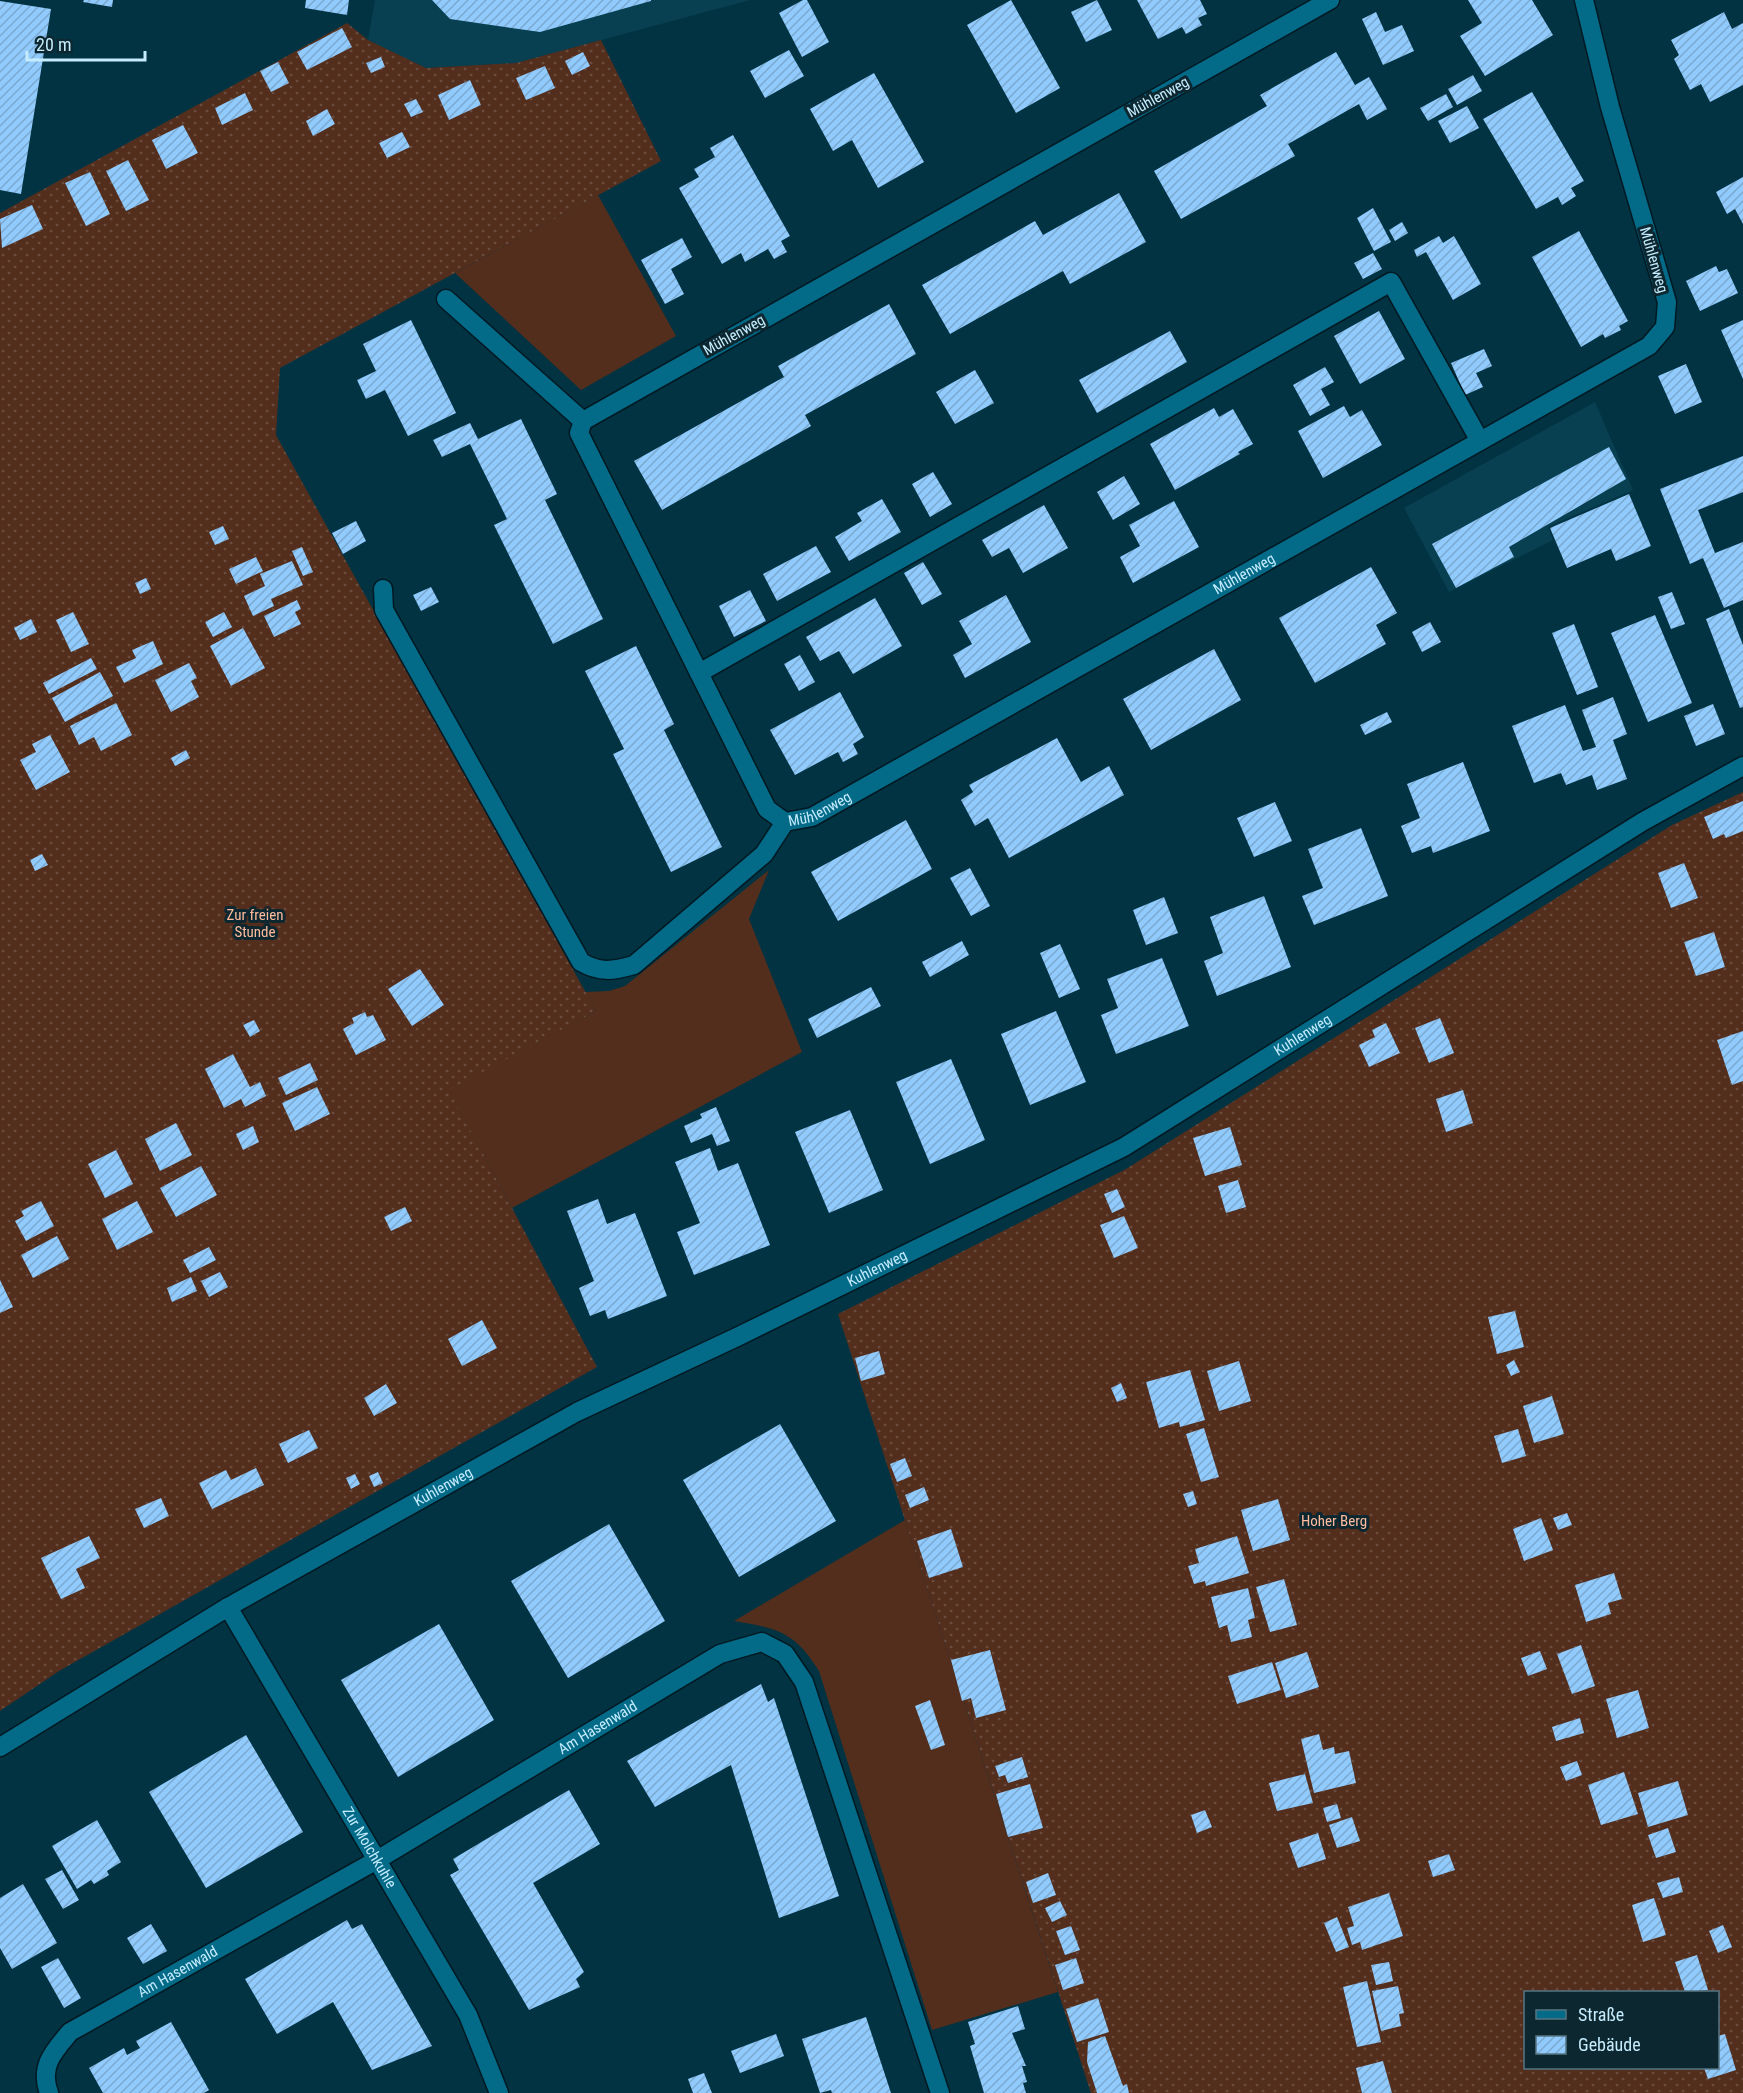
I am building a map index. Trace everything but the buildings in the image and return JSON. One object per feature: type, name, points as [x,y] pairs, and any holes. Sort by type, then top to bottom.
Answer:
[{"type":"street","name":"Mühlenweg","points":[[1330,0],[583,421],[579,433],[767,809],[785,822],[812,817],[1649,346],[1665,327],[1667,302],[1610,107],[1584,0]]},
{"type":"street","points":[[699,673],[1391,282],[1480,441]]},
{"type":"street","points":[[446,299],[583,421]]},
{"type":"street","points":[[383,589],[384,610],[581,962],[596,971],[613,971],[634,965],[764,854],[785,822]]},
{"type":"street","name":"Kuhlenweg","points":[[0,1747],[228,1607],[577,1412],[790,1311],[1124,1147],[1642,822],[1743,766]]},
{"type":"street","name":"Zur Molchkuhle","points":[[228,1607],[468,2015],[499,2093]]},
{"type":"street","name":"Am Hasenwald","points":[[49,2093],[47,2087],[48,2057],[70,2032],[377,1860],[720,1654],[762,1642],[785,1654],[804,1682],[940,2093]]},
{"type":"shaded area","points":[[375,0],[750,0],[516,63],[426,68],[368,40]]},
{"type":"shaded area","points":[[1595,402],[1633,490],[1548,527],[1553,540],[1449,592],[1404,508]]},
{"type":"green space","name":"Zur freien Stunde","points":[[347,23],[368,40],[426,68],[516,63],[601,40],[661,161],[280,368],[276,435],[596,1011],[449,1090],[597,1367],[59,1671],[0,1711],[0,213]]},
{"type":"green space","points":[[598,195],[676,336],[581,390],[455,273]]},
{"type":"green space","name":"Hoher Berg","points":[[1743,792],[1743,2093],[1091,2093],[838,1314],[1126,1169],[1672,825]]},
{"type":"green space","points":[[769,870],[749,919],[802,1052],[512,1208],[448,1089],[596,1011],[585,992],[609,991],[625,986]]},
{"type":"green space","points":[[905,1520],[1058,1992],[932,2030],[819,1671],[802,1648],[784,1634],[762,1626],[734,1621]]}]
